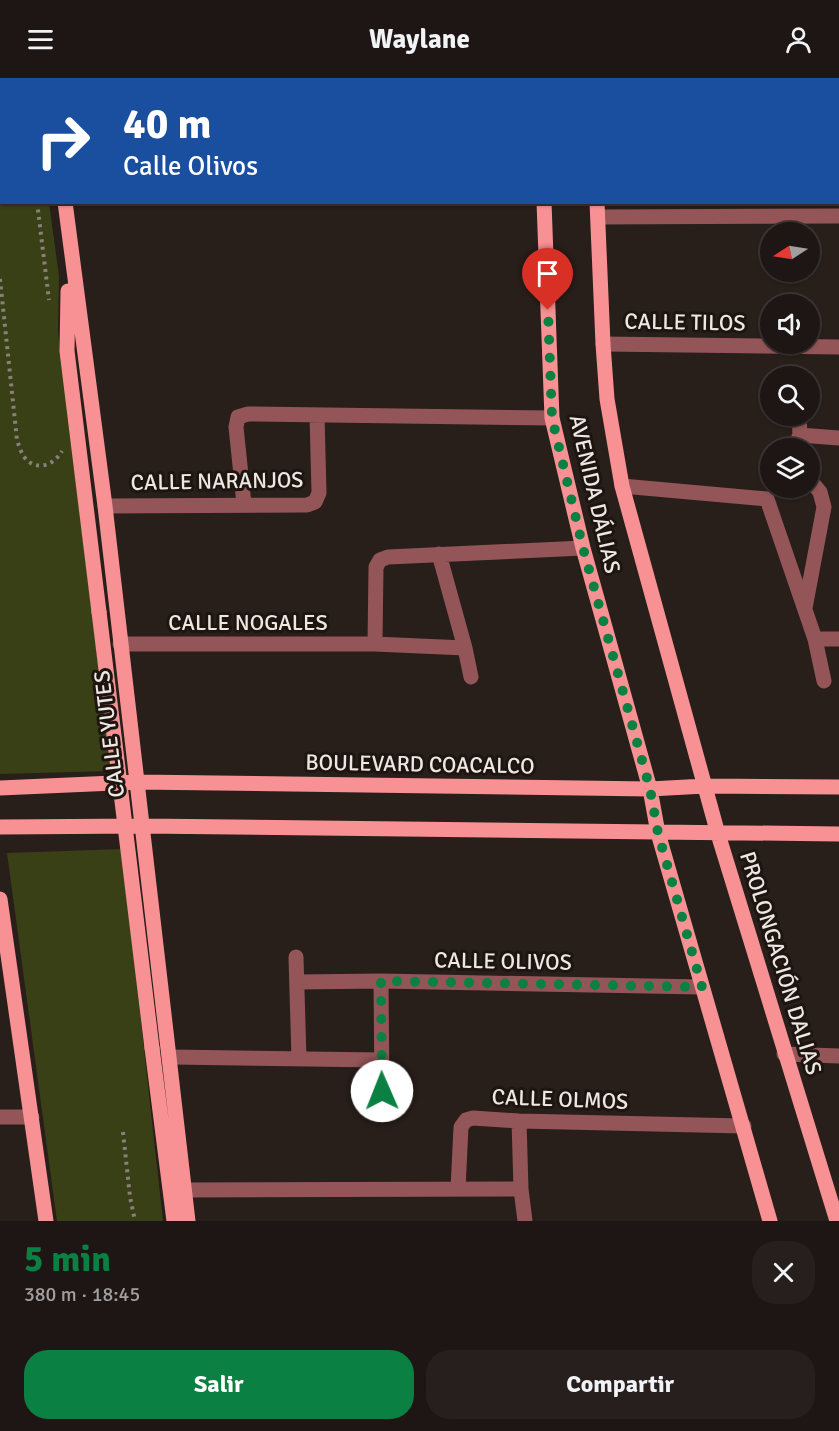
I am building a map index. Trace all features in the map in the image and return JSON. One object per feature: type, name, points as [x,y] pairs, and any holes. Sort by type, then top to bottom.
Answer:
[{"type":"main road","name":"CALLE YUTES","points":[[65,204],[105,506],[136,782],[171,1057],[188,1221]]},
{"type":"main road","name":"AVENIDA DÁLIAS","points":[[544,204],[552,418],[583,548],[650,789]]},
{"type":"main road","name":"AVENIDA DÁLIAS","points":[[598,210],[607,399],[622,486],[705,786]]},
{"type":"main road","name":"CALLE YUTES","points":[[70,243],[67,351],[174,1221]]},
{"type":"main road","name":"BOULEVARD COACALCO","points":[[0,788],[136,782],[650,789],[705,786],[839,787]]},
{"type":"main road","name":"PROLONGACIÓN DALIAS","points":[[705,786],[784,1054],[836,1211]]},
{"type":"main road","points":[[650,789],[658,833],[770,1221]]},
{"type":"main road","points":[[0,827],[143,826],[839,834]]},
{"type":"main road","points":[[0,899],[6,975],[32,1117],[46,1221]]},
{"type":"street","points":[[598,210],[839,216]]},
{"type":"street","name":"CALLE TILOS","points":[[603,344],[839,347]]},
{"type":"street","points":[[244,504],[236,427],[238,417],[248,414],[552,418]]},
{"type":"street","name":"CALLE NARANJOS","points":[[105,506],[307,505],[315,502],[319,493],[317,415]]},
{"type":"street","points":[[820,440],[839,438]]},
{"type":"street","points":[[622,486],[760,492]]},
{"type":"street","points":[[804,611],[824,507],[820,492]]},
{"type":"street","points":[[772,498],[804,611],[815,639],[824,681]]},
{"type":"street","points":[[375,644],[376,567],[380,560],[388,557],[583,548]]},
{"type":"street","points":[[440,554],[471,677]]},
{"type":"street","points":[[815,639],[839,639]]},
{"type":"street","name":"CALLE NOGALES","points":[[120,644],[375,644],[465,648]]},
{"type":"street","points":[[296,957],[299,1059]]},
{"type":"street","points":[[381,981],[382,1091]]},
{"type":"street","name":"CALLE OLIVOS","points":[[297,982],[381,981],[702,987]]},
{"type":"street","points":[[784,1054],[839,1056]]},
{"type":"street","points":[[171,1057],[381,1060]]},
{"type":"street","points":[[0,1117],[32,1117]]},
{"type":"street","name":"CALLE OLMOS","points":[[458,1189],[461,1127],[466,1120],[473,1118],[744,1126]]},
{"type":"street","points":[[519,1121],[521,1189],[525,1221]]},
{"type":"street","points":[[185,1190],[521,1189]]},
{"type":"path","points":[[38,204],[49,304]]},
{"type":"path","points":[[0,279],[16,440],[23,456],[31,464],[40,466],[53,463],[62,452],[62,444]]},
{"type":"path","points":[[123,1132],[135,1221]]},
{"type":"green space","points":[[0,204],[49,204],[59,276],[58,332],[111,771],[0,774]]},
{"type":"green space","points":[[122,849],[163,1221],[57,1221],[7,853]]},
{"type":"route","points":[[382,1091],[381,981],[702,987],[658,833],[650,789],[583,548],[552,418],[548,310]]}]
